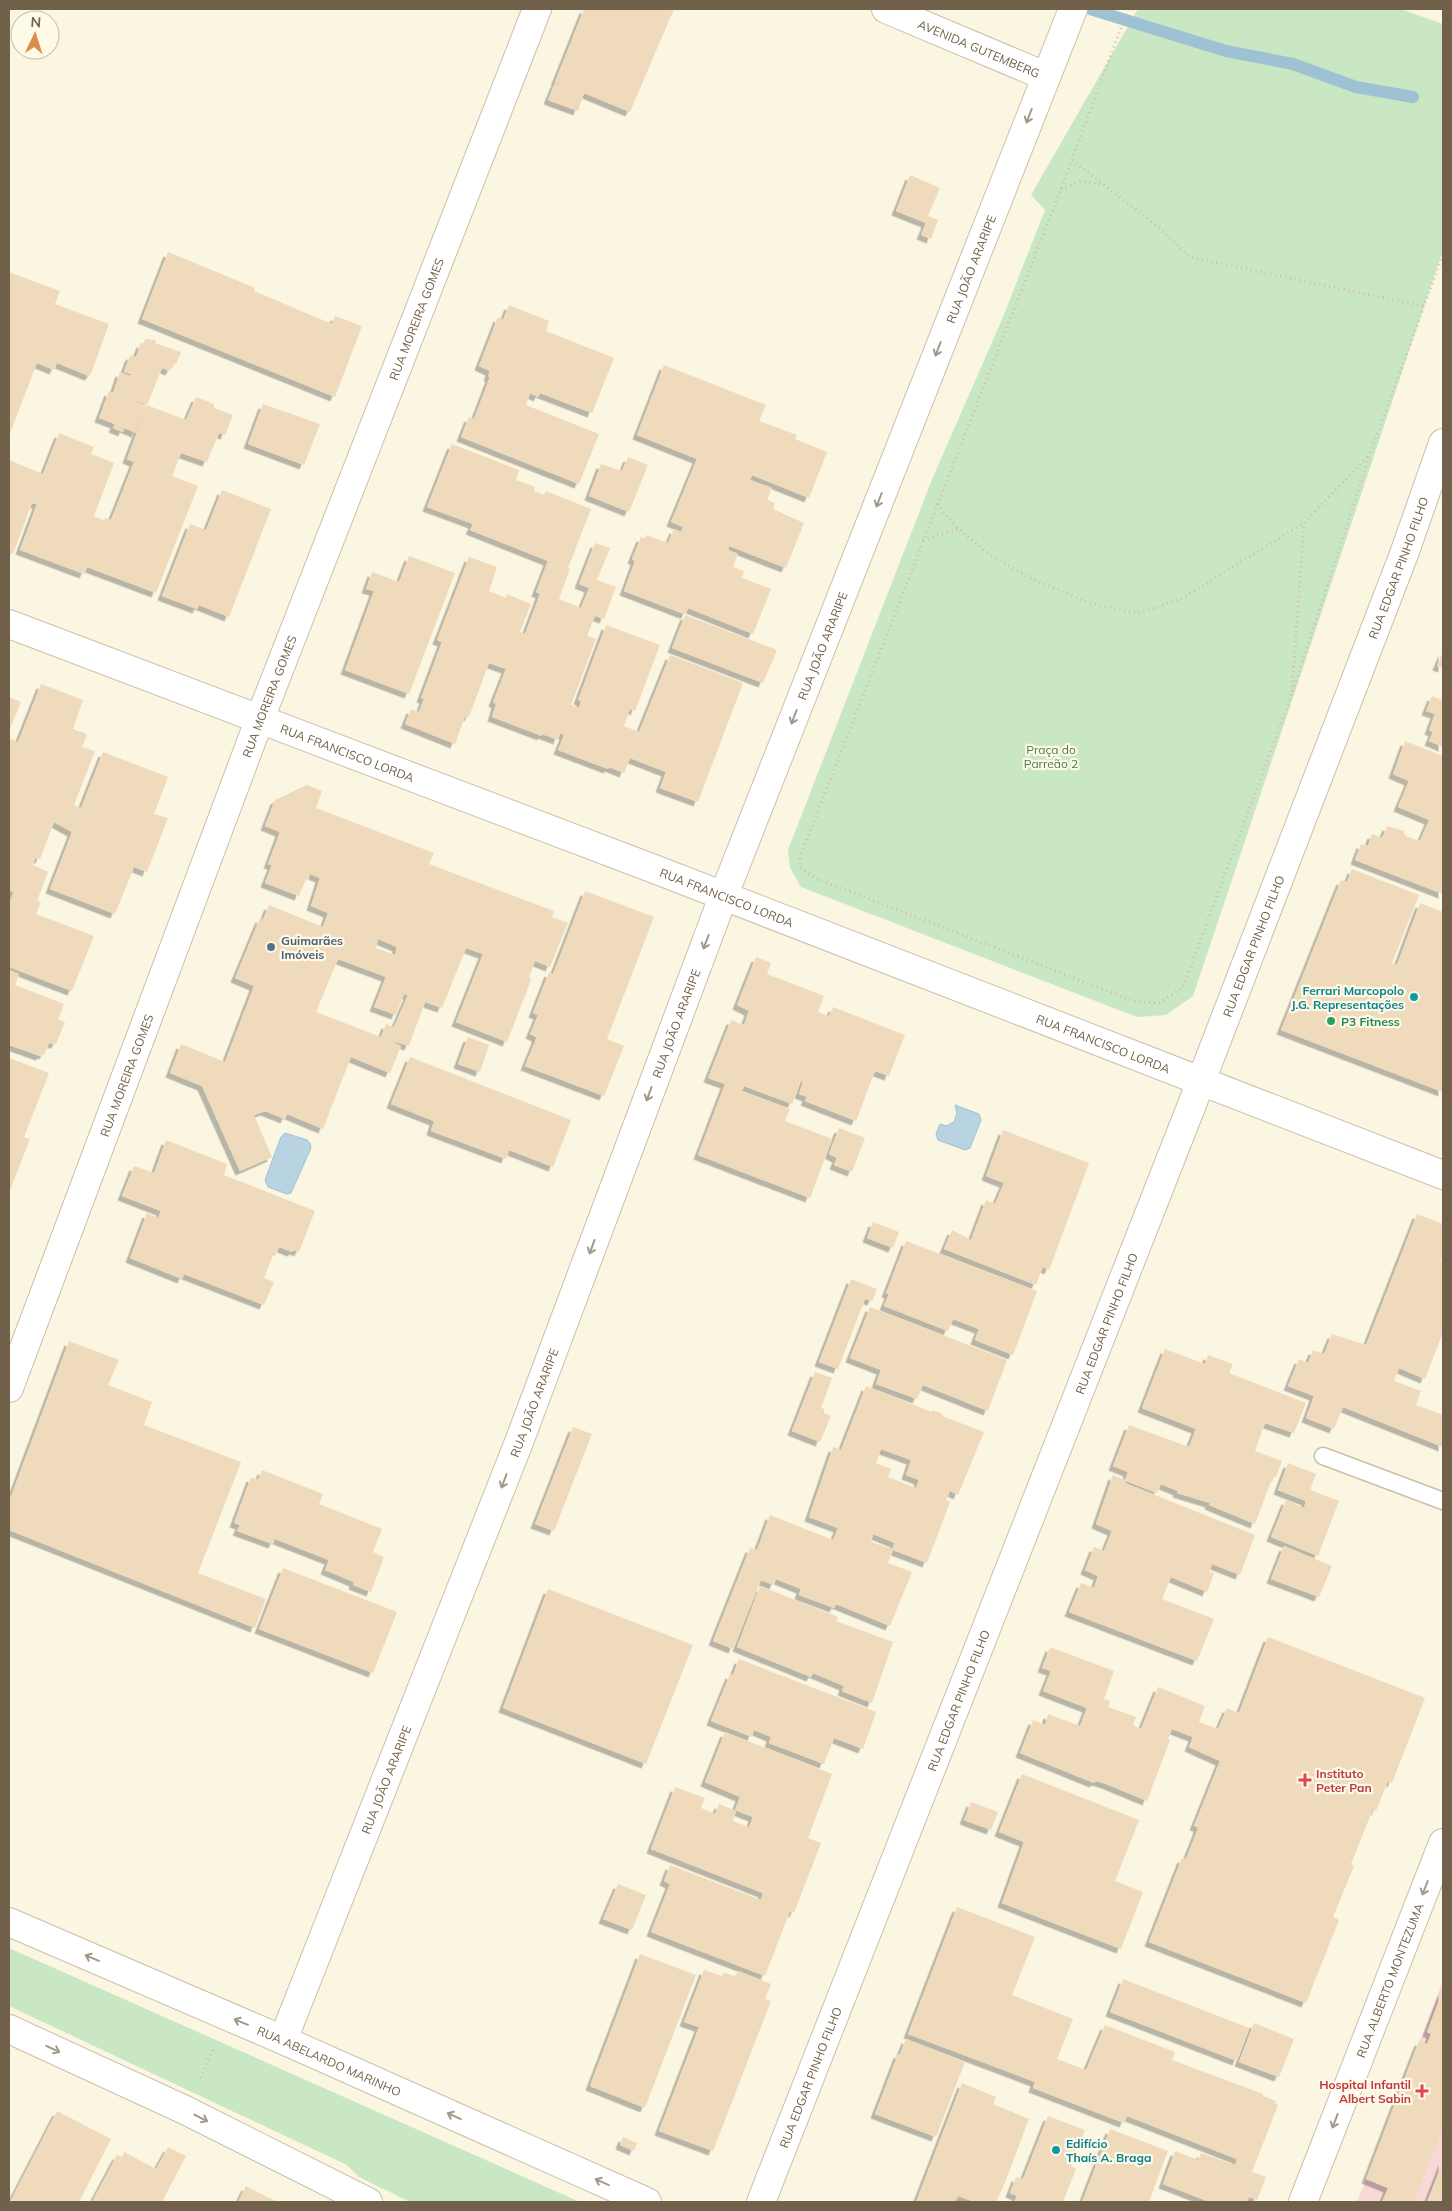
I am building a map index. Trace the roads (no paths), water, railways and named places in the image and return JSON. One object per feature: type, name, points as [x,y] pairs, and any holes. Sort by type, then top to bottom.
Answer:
[{"type":"street","name":"RUA MOREIRA GOMES","points":[[9,1388],[259,721],[537,9]]},
{"type":"street","name":"AVENIDA GUTEMBERG","points":[[886,9],[1045,76]]},
{"type":"street","name":"RUA JOÃO ARARIPE","points":[[283,2040],[519,1442],[723,897],[1073,9]]},
{"type":"street","name":"RUA EDGAR PINHO FILHO","points":[[761,2202],[1201,1080],[1400,563],[1443,443]]},
{"type":"street","name":"RUA FRANCISCO LORDA","points":[[9,624],[1443,1174]]},
{"type":"street","name":"RUA ALBERTO MONTEZUMA","points":[[1303,2202],[1443,1842]]},
{"type":"street","name":"RUA ABELARDO MARINHO","points":[[9,1922],[283,2040],[647,2202]]},
{"type":"street","points":[[9,2029],[185,2110],[368,2202]]},
{"type":"lane","points":[[1323,1456],[1443,1501]]},
{"type":"water","points":[[955,1105],[979,1114],[981,1120],[970,1148],[965,1150],[938,1140],[936,1134],[940,1124],[946,1126],[954,1122],[957,1113]]},
{"type":"water","points":[[285,1133],[307,1140],[311,1148],[291,1193],[287,1194],[268,1187],[265,1180],[281,1137]]},
{"type":"waterway","points":[[1090,9],[1226,51],[1293,64],[1356,87],[1413,97]]},
{"type":"place","name":"Guimarães Imóveis","points":[[271,947]]},
{"type":"place","name":"Ferrari Marcopolo J.G. Representações","points":[[1414,997]]},
{"type":"place","name":"P3 Fitness","points":[[1331,1021]]},
{"type":"place","name":"Instituto Peter Pan","points":[[1305,1780]]},
{"type":"place","name":"Hospital Infantil Albert Sabin","points":[[1422,2091]]},
{"type":"place","name":"Edifício Thaís A. Braga","points":[[1056,2150]]},
{"type":"park label","name":"Praça do Parreão 2","points":[[1051,756]]}]
